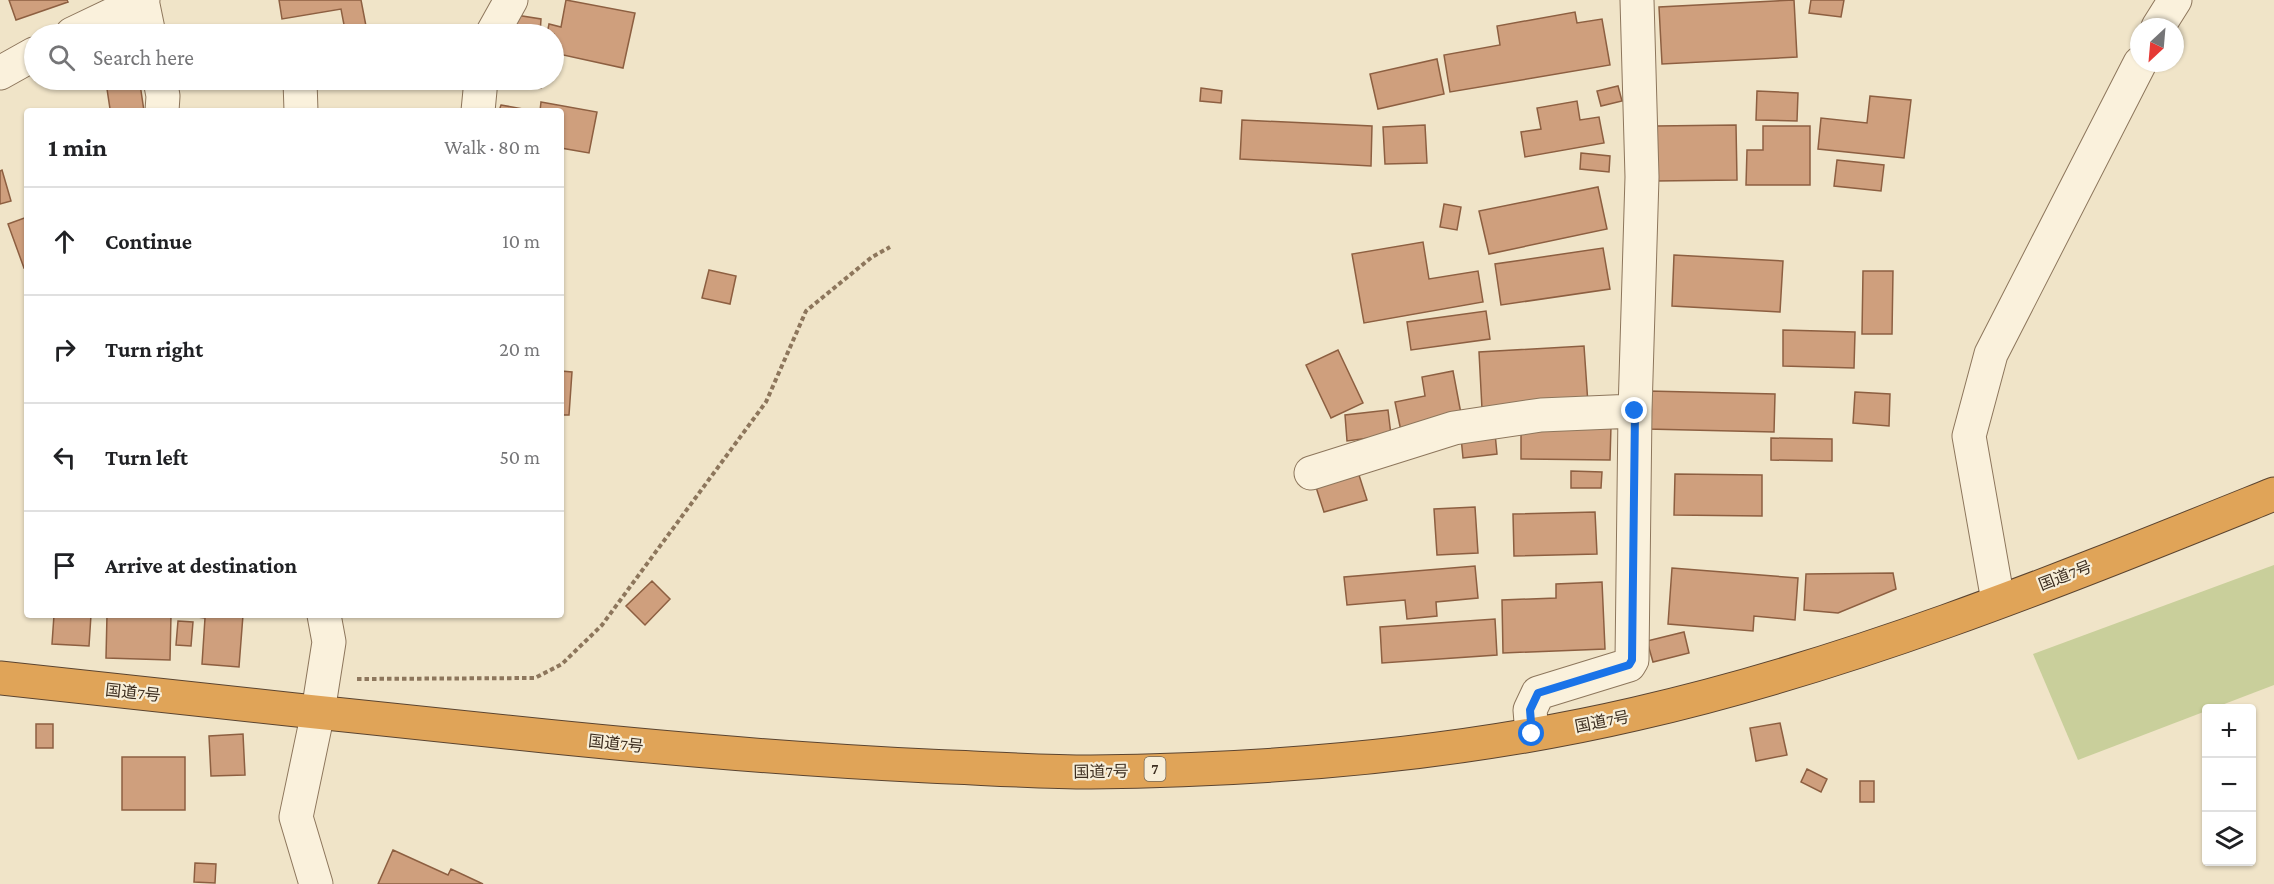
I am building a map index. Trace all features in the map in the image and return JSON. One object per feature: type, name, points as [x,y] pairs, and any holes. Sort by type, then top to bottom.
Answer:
[{"type":"highway","name":"国道7号","points":[[0,678],[668,749],[799,759],[1088,772],[1257,766],[1430,750],[1532,734],[1634,715],[1806,669],[1998,601],[2274,494]]},
{"type":"street","points":[[93,24],[142,0],[147,24]]},
{"type":"street","points":[[498,24],[511,0]]},
{"type":"street","points":[[1532,734],[1530,710],[1538,693],[1629,665],[1632,660],[1635,411],[1642,177],[1637,0]]},
{"type":"street","points":[[2164,18],[2175,0]]},
{"type":"street","points":[[0,73],[24,60]]},
{"type":"street","points":[[1998,601],[1969,436],[1992,354],[2135,72]]},
{"type":"street","points":[[162,90],[162,108]]},
{"type":"street","points":[[478,108],[480,90]]},
{"type":"street","points":[[1311,473],[1454,428],[1541,415],[1635,411]]},
{"type":"street","points":[[316,884],[296,818],[318,712],[329,642],[325,618]]},
{"type":"path","points":[[323,679],[535,678],[562,664],[602,625],[766,402],[806,311],[872,257],[890,247]]},
{"type":"green space","points":[[2274,565],[2274,685],[2224,704],[2202,704],[2202,713],[2078,760],[2033,654]]},
{"type":"building","points":[[9,0],[67,0],[68,2],[16,20]]},
{"type":"building","points":[[279,0],[361,0],[366,24],[344,24],[341,9],[282,19]]},
{"type":"building","points":[[566,0],[635,13],[623,68],[564,55],[564,24],[562,24]]},
{"type":"building","points":[[1794,0],[1797,57],[1662,64],[1659,7]]},
{"type":"building","points":[[1811,0],[1844,0],[1841,17],[1809,13]]},
{"type":"building","points":[[1575,12],[1577,23],[1602,19],[1610,65],[1450,92],[1444,55],[1500,45],[1497,26]]},
{"type":"building","points":[[516,15],[541,19],[541,24],[511,24]]},
{"type":"building","points":[[1437,59],[1444,94],[1378,109],[1370,74]]},
{"type":"building","points":[[1618,86],[1622,101],[1601,106],[1597,91]]},
{"type":"building","points":[[1201,88],[1222,91],[1221,103],[1200,101]]},
{"type":"building","points":[[107,90],[141,90],[144,108],[110,108]]},
{"type":"building","points":[[1757,91],[1798,93],[1797,121],[1756,120]]},
{"type":"building","points":[[1870,96],[1911,100],[1904,158],[1818,149],[1821,118],[1867,123]]},
{"type":"building","points":[[1577,101],[1580,120],[1599,117],[1604,143],[1525,157],[1521,132],[1541,129],[1537,108]]},
{"type":"building","points":[[541,102],[597,112],[589,153],[564,149],[564,108],[540,108]]},
{"type":"building","points":[[501,105],[518,108],[500,108]]},
{"type":"building","points":[[1242,120],[1372,126],[1371,166],[1240,159]]},
{"type":"building","points":[[1425,125],[1427,163],[1385,164],[1383,127]]},
{"type":"building","points":[[1736,125],[1737,180],[1656,181],[1656,126]]},
{"type":"building","points":[[1763,126],[1810,126],[1810,185],[1746,185],[1747,150],[1763,150]]},
{"type":"building","points":[[1581,153],[1610,156],[1609,172],[1580,169]]},
{"type":"building","points":[[1837,160],[1884,165],[1881,191],[1834,186]]},
{"type":"building","points":[[2,170],[11,201],[0,204],[0,171]]},
{"type":"building","points":[[1598,187],[1607,229],[1489,254],[1479,211]]},
{"type":"building","points":[[1444,204],[1461,207],[1457,230],[1440,227]]},
{"type":"building","points":[[24,218],[24,268],[8,224]]},
{"type":"building","points":[[1423,242],[1429,279],[1478,271],[1483,302],[1364,323],[1352,254]]},
{"type":"building","points":[[1603,248],[1610,289],[1501,305],[1495,264]]},
{"type":"building","points":[[1674,255],[1783,261],[1780,312],[1672,306]]},
{"type":"building","points":[[709,270],[736,276],[730,304],[702,298]]},
{"type":"building","points":[[1863,271],[1893,271],[1892,334],[1862,334]]},
{"type":"building","points":[[1486,311],[1490,339],[1411,350],[1407,322]]},
{"type":"building","points":[[1783,330],[1855,332],[1854,368],[1783,366]]},
{"type":"building","points":[[1584,346],[1588,404],[1482,409],[1479,352]]},
{"type":"building","points":[[1338,350],[1363,403],[1331,418],[1306,365]]},
{"type":"building","points":[[564,371],[572,372],[569,415],[564,415]]},
{"type":"building","points":[[1453,371],[1462,419],[1401,431],[1395,402],[1425,396],[1422,377]]},
{"type":"building","points":[[1648,391],[1775,394],[1774,432],[1647,429]]},
{"type":"building","points":[[1855,392],[1890,394],[1889,426],[1853,423]]},
{"type":"building","points":[[1388,410],[1391,435],[1347,441],[1345,415]]},
{"type":"building","points":[[1521,425],[1611,426],[1610,460],[1521,459]]},
{"type":"building","points":[[1495,433],[1497,454],[1463,458],[1461,437]]},
{"type":"building","points":[[1771,438],[1832,439],[1832,461],[1771,460]]},
{"type":"building","points":[[1571,471],[1602,472],[1601,488],[1571,488]]},
{"type":"building","points":[[1358,472],[1367,500],[1324,512],[1315,484]]},
{"type":"building","points":[[1675,474],[1762,475],[1762,516],[1674,515]]},
{"type":"building","points":[[1475,507],[1478,553],[1437,555],[1434,509]]},
{"type":"building","points":[[1595,512],[1597,554],[1514,556],[1513,514]]},
{"type":"building","points":[[1475,566],[1478,598],[1436,602],[1437,616],[1407,619],[1405,600],[1347,605],[1344,577]]},
{"type":"building","points":[[1672,568],[1798,578],[1795,620],[1754,616],[1753,631],[1668,624]]},
{"type":"building","points":[[1893,573],[1896,589],[1838,613],[1804,610],[1806,574]]},
{"type":"building","points":[[652,581],[670,599],[645,625],[626,606]]},
{"type":"building","points":[[1602,582],[1605,649],[1503,653],[1502,600],[1556,598],[1556,584]]},
{"type":"building","points":[[54,618],[91,618],[89,646],[52,644]]},
{"type":"building","points":[[107,618],[171,618],[170,660],[106,658]]},
{"type":"building","points":[[205,618],[243,618],[239,667],[202,664]]},
{"type":"building","points":[[1495,619],[1497,655],[1382,663],[1380,627]]},
{"type":"building","points":[[178,621],[193,622],[191,646],[176,645]]},
{"type":"building","points":[[1684,632],[1689,653],[1653,662],[1647,641]]},
{"type":"building","points":[[1780,723],[1787,755],[1756,761],[1750,728]]},
{"type":"building","points":[[36,724],[53,724],[53,748],[36,748]]},
{"type":"building","points":[[243,734],[245,775],[211,776],[209,736]]},
{"type":"building","points":[[122,757],[185,757],[185,810],[122,810]]},
{"type":"building","points":[[1807,769],[1827,779],[1821,792],[1801,782]]},
{"type":"building","points":[[1860,781],[1874,781],[1874,802],[1860,802]]},
{"type":"building","points":[[393,850],[448,875],[451,869],[483,884],[378,884]]},
{"type":"building","points":[[195,863],[216,864],[215,883],[194,882]]},
{"type":"route","points":[[1532,734],[1530,710],[1538,693],[1629,665],[1632,660],[1635,411]]}]
